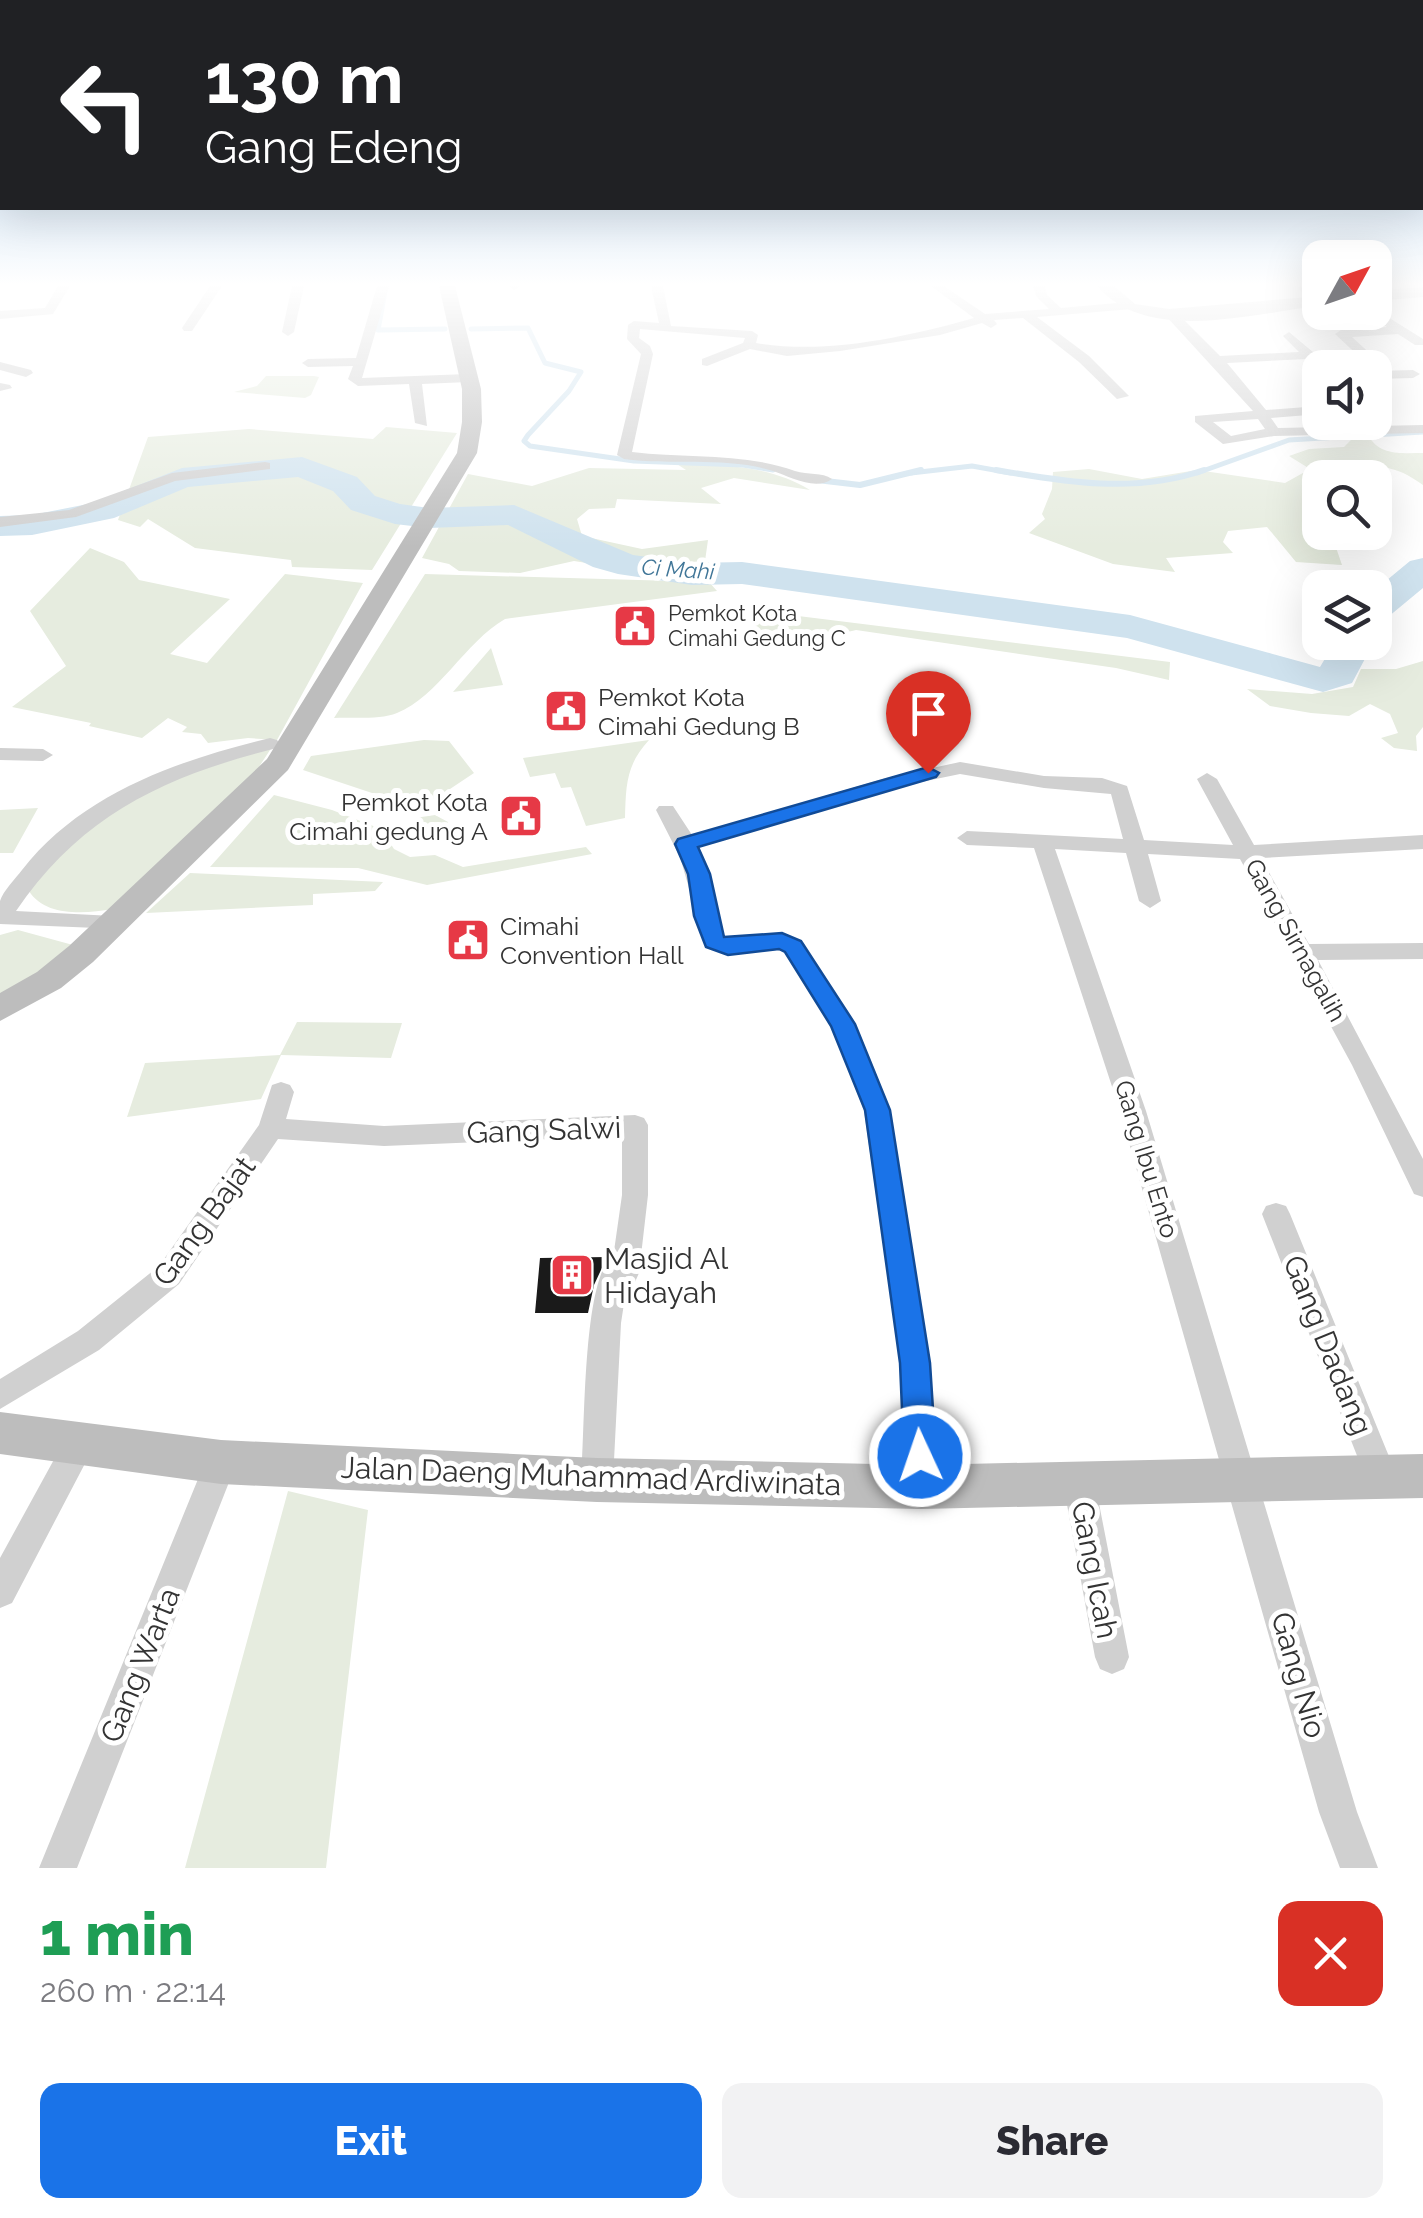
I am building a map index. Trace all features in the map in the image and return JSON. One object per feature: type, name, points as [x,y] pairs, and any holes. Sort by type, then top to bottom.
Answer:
[{"type":"main road","points":[[0,1009],[49,980],[114,924],[274,754],[467,453],[475,427],[467,373]]},
{"type":"main road","name":"Jalan Daeng Muhammad Ardiwinata","points":[[0,1434],[221,1462],[596,1480],[922,1487],[1402,1476]]},
{"type":"street","points":[[357,373],[358,382],[468,378]]},
{"type":"street","points":[[643,373],[624,455],[737,462],[825,479]]},
{"type":"street","points":[[1099,373],[1122,396]]},
{"type":"street","points":[[1228,373],[1274,432]]},
{"type":"street","points":[[1392,375],[1413,374]]},
{"type":"street","points":[[416,382],[422,423]]},
{"type":"street","points":[[1302,411],[1200,420],[1228,440],[1274,432],[1423,430]]},
{"type":"street","points":[[0,522],[71,514],[172,476],[265,466]]},
{"type":"street","points":[[151,485],[152,468]]},
{"type":"street","points":[[0,754],[44,755]]},
{"type":"street","points":[[0,917],[42,860],[71,833],[114,804],[194,766],[274,754]]},
{"type":"street","points":[[686,844],[893,782],[960,768],[1044,782],[1117,788],[1150,901]]},
{"type":"street","points":[[967,838],[1244,852],[1207,779]]},
{"type":"street","points":[[666,810],[699,874],[705,916],[714,942],[728,947],[782,940],[793,946],[843,1024],[878,1110],[915,1363],[922,1487]]},
{"type":"street","name":"Gang Ibu Ento","points":[[1042,841],[1133,1111],[1244,1480]]},
{"type":"street","name":"Gang Sirnagalih","points":[[1423,842],[1244,852],[1364,1064],[1423,1186]]},
{"type":"street","points":[[0,917],[114,924]]},
{"type":"street","points":[[1301,952],[1423,951]]},
{"type":"street","name":"Gang Bajat","points":[[0,1395],[48,1368],[149,1295],[169,1275],[271,1128],[281,1092]]},
{"type":"street","name":"Gang Salwi","points":[[271,1128],[384,1136],[634,1125],[635,1195],[625,1273],[614,1276],[606,1323],[596,1480]]},
{"type":"street","name":"Gang Dadang","points":[[1276,1214],[1402,1476]]},
{"type":"street","points":[[0,1591],[79,1444]]},
{"type":"street","name":"Gang Warta","points":[[58,1868],[221,1462]]},
{"type":"street","name":"Gang Nio","points":[[1244,1480],[1338,1812],[1359,1868]]},
{"type":"street","name":"Gang Icah","points":[[1079,1483],[1112,1657]]},
{"type":"shaded area","points":[[266,376],[319,377],[311,395],[305,398],[234,392],[257,386]]},
{"type":"shaded area","points":[[386,427],[457,433],[372,570],[292,567],[291,560],[195,548],[148,519],[140,527],[118,520],[148,437],[249,429],[373,439]]},
{"type":"shaded area","points":[[1351,440],[1372,440],[1387,451],[1423,453],[1423,485],[1392,470],[1392,460],[1302,460],[1302,464],[1289,456],[1309,449],[1344,447]]},
{"type":"shaded area","points":[[677,464],[762,471],[810,490],[734,478],[701,488],[721,504],[617,499],[615,508],[589,509],[577,519],[582,536],[642,549],[708,540],[704,568],[637,571],[574,561],[520,573],[459,571],[449,564],[422,558],[468,474],[532,486],[589,468],[686,470]]},
{"type":"shaded area","points":[[1089,469],[1142,479],[1197,470],[1285,483],[1302,473],[1302,550],[1337,550],[1342,565],[1296,562],[1267,527],[1228,531],[1223,542],[1233,553],[1166,558],[1175,572],[1113,564],[1029,533],[1045,519],[1042,514],[1052,489],[1053,472]]},
{"type":"shaded area","points":[[90,548],[124,562],[139,580],[230,599],[170,654],[207,663],[285,574],[363,583],[277,740],[248,738],[208,743],[201,734],[182,732],[187,727],[168,718],[142,738],[12,707],[66,666],[30,611]]},
{"type":"shaded area","points":[[425,574],[709,582],[717,591],[505,619],[412,705],[383,717],[334,718]]},
{"type":"shaded area","points":[[747,607],[770,607],[774,613],[1170,662],[1169,680],[1116,668],[856,630],[806,637],[758,637]]},
{"type":"shaded area","points":[[491,648],[503,685],[453,692]]},
{"type":"shaded area","points":[[1423,661],[1423,727],[1416,736],[1417,751],[1394,748],[1381,738],[1398,733],[1390,714],[1370,704],[1349,716],[1311,713],[1270,706],[1247,689],[1312,694],[1353,687],[1361,669],[1396,669]]},
{"type":"shaded area","points":[[424,740],[449,741],[474,773],[435,799],[408,805],[303,770],[311,756]]},
{"type":"shaded area","points":[[649,740],[629,776],[625,818],[586,826],[571,787],[561,788],[555,773],[530,777],[523,758]]},
{"type":"shaded area","points":[[272,747],[249,782],[112,909],[67,912],[45,905],[29,891],[75,838],[119,805],[168,781]]},
{"type":"shaded area","points":[[274,795],[332,810],[381,829],[394,849],[410,857],[435,855],[463,867],[586,847],[592,854],[427,885],[358,868],[210,867]]},
{"type":"shaded area","points":[[38,808],[13,853],[0,853],[0,810]]},
{"type":"shaded area","points":[[435,815],[448,822],[449,834],[427,842],[405,835],[415,818]]},
{"type":"shaded area","points":[[190,873],[383,882],[375,891],[313,894],[313,905],[146,913]]},
{"type":"shaded area","points":[[18,930],[84,948],[0,1005],[0,935]]},
{"type":"shaded area","points":[[297,1022],[402,1023],[391,1058],[281,1055],[261,1099],[127,1117],[145,1063],[280,1055]]},
{"type":"shaded area","points":[[288,1491],[368,1510],[326,1868],[185,1868]]},
{"type":"building","name":"Masjid Al Hidayah","points":[[607,1257],[594,1285],[588,1313],[535,1313],[540,1258]]},
{"type":"waterway","points":[[580,373],[528,435],[524,441],[530,446],[634,461],[743,465],[773,470]]},
{"type":"waterway","points":[[1197,473],[1289,440],[1423,432]]},
{"type":"waterway","points":[[911,473],[972,466],[1011,473]]},
{"type":"waterway","name":"Ci Mahi","points":[[0,526],[32,525],[102,511],[182,478],[302,467],[345,484],[363,503],[395,514],[429,518],[514,515],[606,559],[631,566],[692,574],[742,573],[1130,627],[1323,680],[1338,674],[1345,660]]},
{"type":"waterway","points":[[817,480],[860,485],[921,470]]},
{"type":"waterway","points":[[996,470],[1100,484],[1153,482],[1204,470]]},
{"type":"waterway","name":"Ci Mahi","points":[[1392,595],[1423,569]]},
{"type":"place","name":"Pemkot Kota Cimahi Gedung C","points":[[635,626]]},
{"type":"place","name":"Pemkot Kota Cimahi Gedung B","points":[[566,711]]},
{"type":"place","name":"Pemkot Kota Cimahi gedung A","points":[[521,816]]},
{"type":"place","name":"Cimahi Convention Hall","points":[[468,940]]},
{"type":"place","name":"Masjid Al Hidayah","points":[[572,1275]]},
{"type":"route","points":[[920,1456],[915,1363],[878,1110],[843,1024],[793,946],[782,940],[728,947],[714,942],[705,916],[699,874],[686,844],[928,773]]}]
